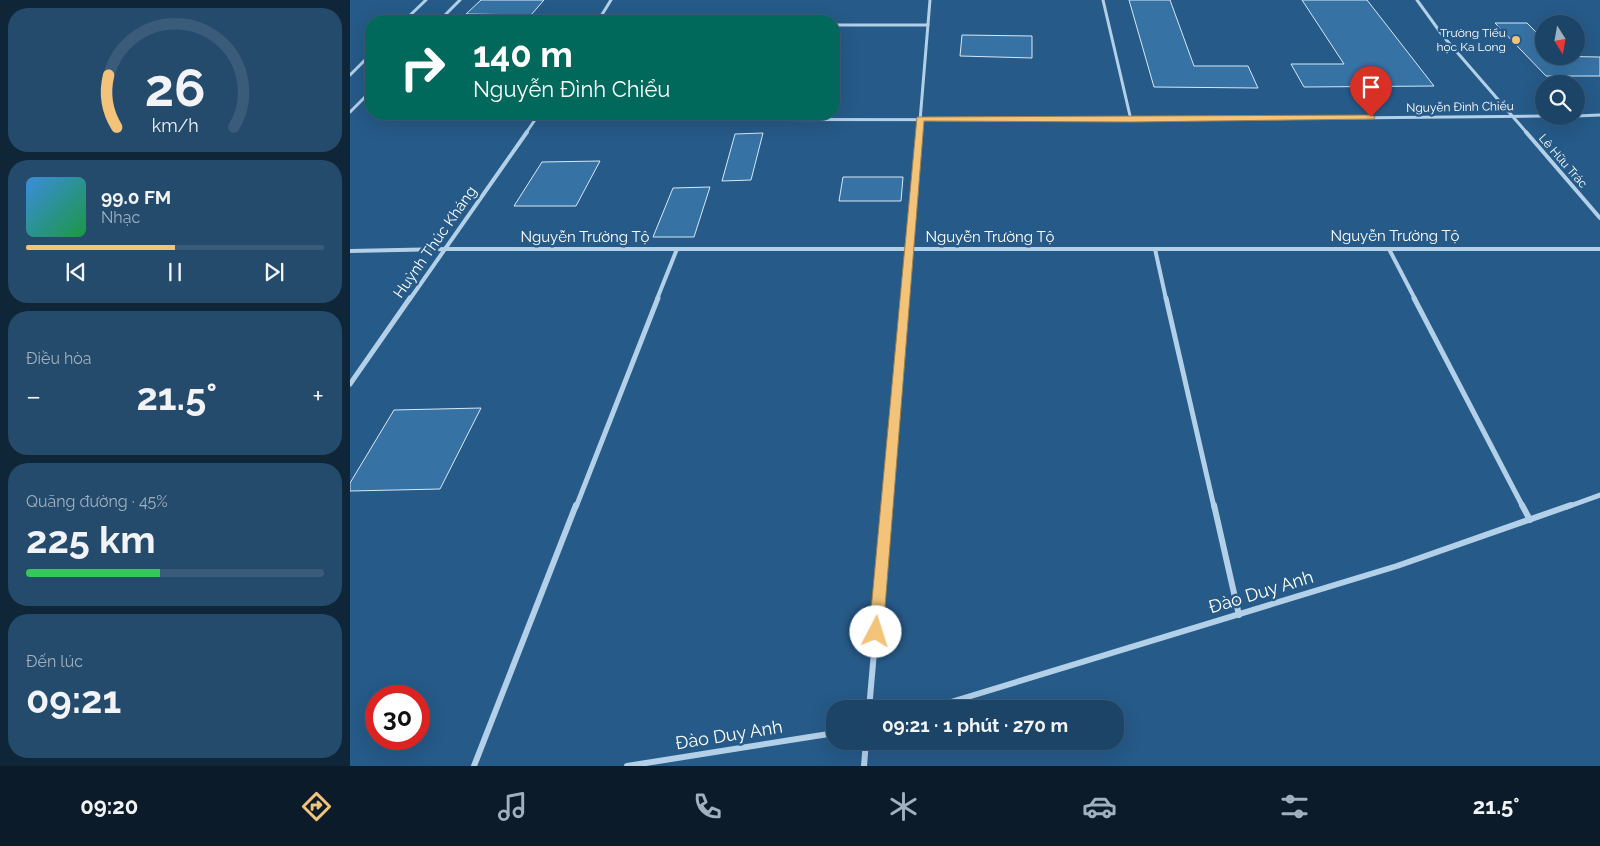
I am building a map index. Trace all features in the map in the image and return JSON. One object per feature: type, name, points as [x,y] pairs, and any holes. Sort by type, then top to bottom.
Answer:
[{"type":"street","points":[[410,15],[426,0]]},
{"type":"street","points":[[446,15],[460,0]]},
{"type":"street","points":[[602,15],[611,0]]},
{"type":"street","points":[[870,700],[930,0]]},
{"type":"street","points":[[1103,0],[1131,120]]},
{"type":"street","name":"Lê Hữu Trác","points":[[1417,0],[1443,36],[1600,218]]},
{"type":"street","points":[[840,25],[928,25]]},
{"type":"street","points":[[350,75],[365,60]]},
{"type":"street","points":[[350,112],[365,97]]},
{"type":"street","points":[[1585,116],[1600,115]]},
{"type":"street","name":"Nguyễn Đình Chiểu","points":[[840,118],[1131,120],[1535,116]]},
{"type":"street","name":"Huỳnh Thúc Kháng","points":[[350,384],[535,120]]},
{"type":"street","name":"Nguyễn Trường Tộ","points":[[350,251],[446,249],[1600,249]]},
{"type":"street","points":[[1155,249],[1239,615]]},
{"type":"street","points":[[1389,249],[1530,520]]},
{"type":"street","points":[[474,766],[677,250]]},
{"type":"street","name":"Đào Duy Anh","points":[[958,700],[1397,566],[1600,496]]},
{"type":"street","name":"Đào Duy Anh","points":[[627,766],[826,734]]},
{"type":"street","points":[[864,766],[865,750]]},
{"type":"building","points":[[481,0],[544,0],[531,15],[466,14]]},
{"type":"building","points":[[1129,0],[1170,0],[1194,66],[1248,66],[1258,88],[1154,87]]},
{"type":"building","points":[[1302,0],[1367,0],[1434,86],[1304,87],[1291,64],[1344,64]]},
{"type":"building","points":[[1495,23],[1527,23],[1535,31],[1535,65]]},
{"type":"building","points":[[962,35],[1032,36],[1032,58],[960,56]]},
{"type":"building","points":[[1585,57],[1600,57],[1600,76],[1545,75],[1535,65],[1585,65]]},
{"type":"building","points":[[763,133],[751,180],[722,181],[735,134]]},
{"type":"building","points":[[600,161],[576,206],[514,206],[542,162]]},
{"type":"building","points":[[843,177],[903,177],[901,201],[839,201]]},
{"type":"building","points":[[710,187],[694,237],[653,237],[673,188]]},
{"type":"building","points":[[481,408],[440,489],[350,491],[350,483],[394,410]]},
{"type":"place","name":"Trường Tiểu học Ka Long","points":[[1516,40]]},
{"type":"route","points":[[876,632],[920,118],[1131,120],[1371,117]]}]
